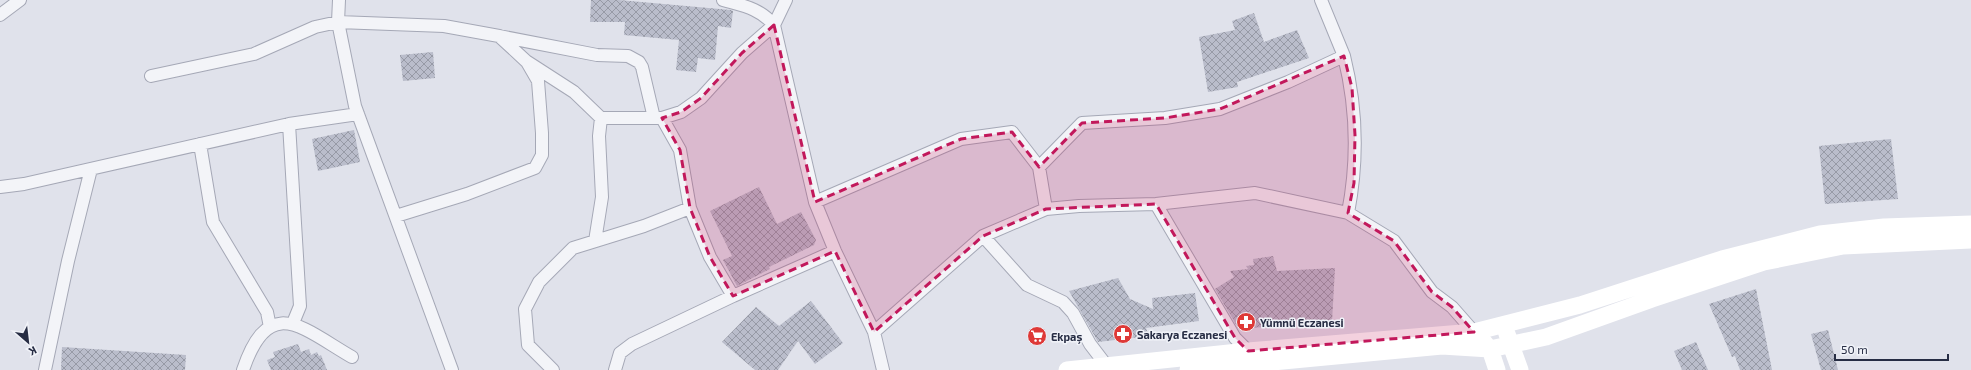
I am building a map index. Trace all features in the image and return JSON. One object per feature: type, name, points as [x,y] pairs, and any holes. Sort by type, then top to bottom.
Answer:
[{"type":"main road","points":[[1067,370],[1248,351],[1474,332],[1580,305],[1722,259],[1820,234],[1884,227],[1971,224]]},
{"type":"main road","points":[[1188,370],[1442,346],[1490,350],[1546,337],[1652,298],[1764,262],[1843,246],[1971,240]]},
{"type":"main road","points":[[1504,324],[1520,370]]},
{"type":"main road","points":[[1474,332],[1490,350],[1497,370]]},
{"type":"street","points":[[0,15],[20,0]]},
{"type":"street","points":[[340,0],[338,22],[358,114],[452,370]]},
{"type":"street","points":[[723,0],[753,8],[765,14],[774,24],[815,202],[835,251],[874,332],[883,370]]},
{"type":"street","points":[[499,36],[526,61],[574,92],[601,118],[658,118],[681,112],[701,98],[742,53],[774,24],[786,0]]},
{"type":"street","points":[[1321,0],[1344,56],[1352,88],[1355,135],[1354,183],[1348,213]]},
{"type":"street","points":[[151,76],[254,54],[315,27],[338,22],[444,26],[597,55],[628,56],[639,62],[642,67],[658,118],[680,150],[690,208],[710,257],[733,296]]},
{"type":"street","points":[[1039,167],[1082,123],[1165,118],[1220,109],[1288,82],[1344,56]]},
{"type":"street","points":[[396,216],[466,194],[535,168],[542,156],[538,81],[526,61]]},
{"type":"street","points":[[0,187],[24,184],[289,124],[358,114]]},
{"type":"street","points":[[595,241],[602,197],[599,136],[601,118]]},
{"type":"street","points":[[289,124],[300,306],[293,323]]},
{"type":"street","points":[[815,202],[961,139],[1012,132],[1039,167],[1046,209]]},
{"type":"street","points":[[200,144],[213,222],[267,312],[270,326]]},
{"type":"street","points":[[45,370],[68,261],[91,169]]},
{"type":"street","points":[[874,332],[983,236],[1046,209],[1079,206],[1156,204],[1255,193],[1348,213],[1394,241],[1432,292],[1452,307],[1474,332]]},
{"type":"street","points":[[1156,204],[1235,338],[1248,351]]},
{"type":"street","points":[[553,370],[528,345],[525,309],[539,282],[572,248],[644,226],[690,208]]},
{"type":"street","points":[[983,236],[1027,285],[1063,302],[1073,313],[1090,344],[1106,365]]},
{"type":"street","points":[[615,370],[620,353],[632,344],[733,296],[835,251]]},
{"type":"street","points":[[243,370],[249,353],[260,334],[270,326],[278,323],[293,323],[352,357]]},
{"type":"highlighted area","points":[[774,25],[815,202],[961,139],[1012,132],[1039,167],[1082,123],[1165,118],[1220,109],[1344,56],[1352,88],[1355,135],[1354,183],[1348,213],[1394,241],[1432,292],[1452,307],[1474,332],[1248,351],[1235,338],[1156,204],[1046,209],[983,236],[874,332],[835,251],[733,296],[710,257],[690,208],[680,150],[662,118],[681,112],[701,98],[742,53]]},
{"type":"building","points":[[591,0],[619,0],[731,10],[733,11],[731,28],[718,26],[715,60],[698,58],[696,72],[676,70],[679,40],[624,35],[625,22],[590,22]]},
{"type":"building","points":[[1254,13],[1264,42],[1297,30],[1309,58],[1237,82],[1238,87],[1208,92],[1199,37],[1235,30],[1232,21]]},
{"type":"building","points":[[433,52],[435,78],[403,81],[400,55]]},
{"type":"building","points":[[354,130],[360,162],[318,171],[312,139]]},
{"type":"building","points":[[1891,139],[1898,199],[1825,204],[1819,146]]},
{"type":"building","points":[[759,187],[777,224],[801,212],[816,240],[814,245],[769,267],[770,269],[737,286],[723,260],[732,256],[710,211]]},
{"type":"building","points":[[1273,256],[1277,271],[1335,268],[1332,322],[1301,323],[1300,318],[1275,324],[1276,327],[1238,328],[1215,289],[1234,277],[1230,271],[1248,269],[1246,266],[1254,265],[1253,259]]},
{"type":"building","points":[[1118,278],[1130,299],[1153,309],[1152,298],[1195,293],[1199,321],[1146,328],[1149,336],[1098,342],[1069,291]]},
{"type":"building","points":[[1756,289],[1772,370],[1740,370],[1735,356],[1732,357],[1709,304]]},
{"type":"building","points":[[811,301],[843,343],[815,364],[798,341],[778,370],[755,370],[722,342],[756,307],[779,326]]},
{"type":"building","points":[[1828,330],[1838,370],[1821,370],[1811,334]]},
{"type":"building","points":[[1696,342],[1708,370],[1682,370],[1674,351]]},
{"type":"building","points":[[298,344],[301,352],[309,349],[311,355],[317,352],[319,356],[321,355],[327,370],[271,370],[267,360],[275,357],[273,352]]},
{"type":"building","points":[[62,347],[186,355],[185,370],[61,370]]},
{"type":"place","name":"Yümnü Eczanesi","points":[[1246,322]]},
{"type":"place","name":"Sakarya Eczanesi","points":[[1123,334]]},
{"type":"place","name":"Ekpaş","points":[[1037,336]]}]
